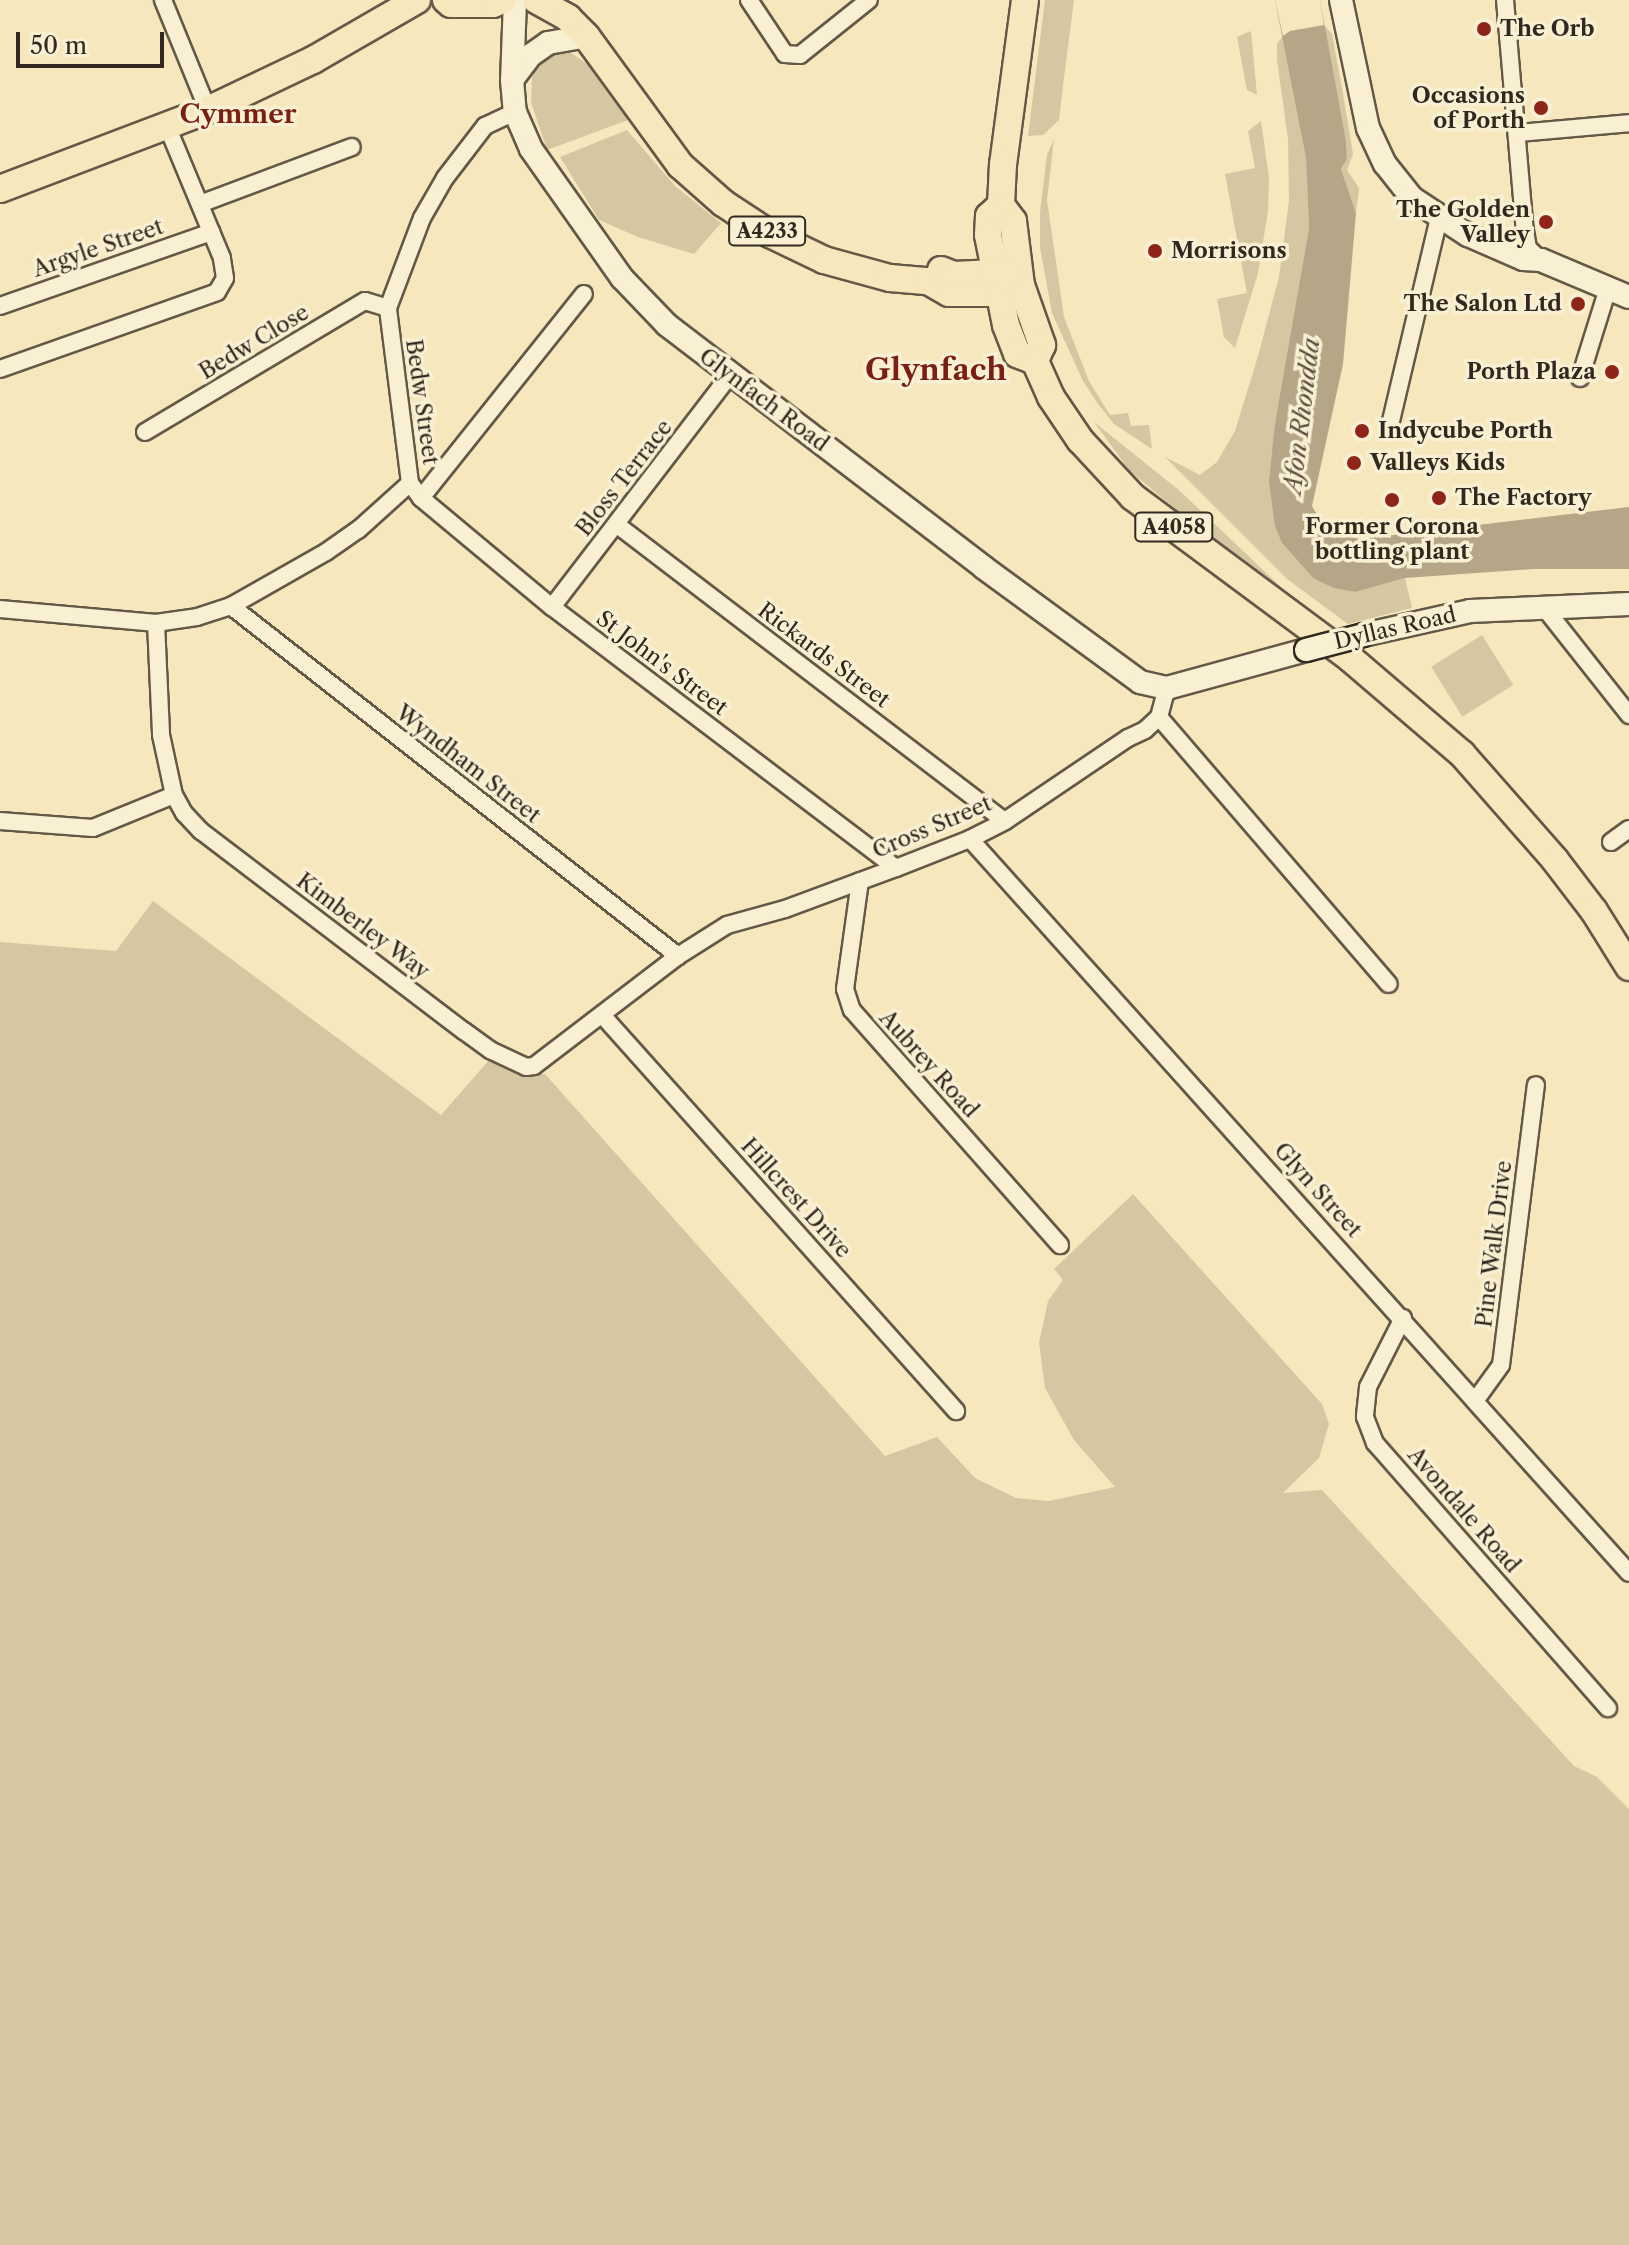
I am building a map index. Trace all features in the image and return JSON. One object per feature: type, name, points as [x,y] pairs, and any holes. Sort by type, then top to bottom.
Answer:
[{"type":"main road","points":[[0,189],[208,110],[313,60],[417,0]]},
{"type":"main road","points":[[446,0],[451,4],[493,4],[503,0]]},
{"type":"main road","name":"A4233","points":[[536,0],[568,18],[586,36],[680,165],[723,203],[770,234],[824,260],[890,278],[935,276],[949,293],[1009,286]]},
{"type":"main road","name":"A4058","points":[[1025,0],[995,216],[1013,221],[1009,286],[1017,354],[1035,361],[1051,397],[1080,440],[1133,497],[1351,659],[1462,754],[1555,860],[1594,911],[1629,967]]},
{"type":"main road","points":[[935,276],[969,252],[995,216]]},
{"type":"street","points":[[163,0],[208,110]]},
{"type":"street","name":"Glynfach Road","points":[[515,0],[512,80],[515,112],[538,161],[622,278],[667,325],[730,375],[1140,682],[1167,688]]},
{"type":"street","points":[[749,0],[785,54],[800,55],[869,0]]},
{"type":"street","points":[[1341,0],[1368,128],[1375,147],[1412,198],[1439,218],[1523,259],[1541,260],[1629,297]]},
{"type":"street","points":[[1505,0],[1525,231],[1528,248],[1541,260]]},
{"type":"street","points":[[512,80],[531,55],[548,43],[586,36]]},
{"type":"street","name":"Bedw Street","points":[[0,609],[156,623],[231,606],[326,552],[358,530],[410,483],[388,308],[422,218],[445,178],[485,126],[515,112]]},
{"type":"street","points":[[1518,133],[1629,123]]},
{"type":"street","points":[[0,369],[217,292],[225,278],[222,258],[167,126]]},
{"type":"street","points":[[200,204],[352,147]]},
{"type":"street","points":[[1390,425],[1439,218]]},
{"type":"street","name":"Argyle Street","points":[[0,306],[211,232]]},
{"type":"street","points":[[1580,378],[1608,288]]},
{"type":"street","points":[[421,498],[584,294]]},
{"type":"street","name":"Bedw Close","points":[[145,432],[365,301],[388,308]]},
{"type":"street","name":"Bloss Terrace","points":[[552,607],[730,375]]},
{"type":"street","name":"St John's Street","points":[[410,483],[421,498],[552,607],[896,868]]},
{"type":"street","name":"Rickards Street","points":[[616,524],[1005,821]]},
{"type":"street","name":"Dyllas Road","points":[[1167,688],[1363,635],[1470,611],[1629,604]]},
{"type":"street","name":"Wyndham Street","points":[[231,606],[678,956]]},
{"type":"street","points":[[1543,606],[1629,715]]},
{"type":"street","name":"Kimberley Way","points":[[156,623],[161,735],[174,795],[201,831],[490,1050],[526,1067],[534,1066],[678,956]]},
{"type":"street","points":[[1167,688],[1159,717],[1389,984]]},
{"type":"street","name":"Cross Street","points":[[678,956],[727,925],[860,881],[970,839],[1005,821],[1145,730],[1159,717]]},
{"type":"street","points":[[0,821],[93,828],[174,795]]},
{"type":"street","points":[[1611,842],[1629,829]]},
{"type":"street","name":"Glyn Street","points":[[970,839],[1629,1573]]},
{"type":"street","name":"Aubrey Road","points":[[860,881],[845,989],[852,1010],[1060,1245]]},
{"type":"street","name":"Hillcrest Drive","points":[[603,1016],[956,1411]]},
{"type":"street","name":"Pine Walk Drive","points":[[1475,1401],[1501,1365],[1536,1085]]},
{"type":"street","name":"Avondale Road","points":[[1403,1318],[1368,1387],[1365,1417],[1375,1443],[1608,1708]]},
{"type":"shaded area","points":[[1045,0],[1074,0],[1059,120],[1043,135],[1028,136]]},
{"type":"shaded area","points":[[1324,25],[1332,34],[1342,88],[1353,154],[1347,170],[1359,188],[1356,213],[1341,169],[1347,159],[1346,141]]},
{"type":"shaded area","points":[[1251,31],[1257,95],[1247,90],[1237,37]]},
{"type":"shaded area","points":[[1283,36],[1306,158],[1309,228],[1275,423],[1282,543],[1313,578],[1356,592],[1405,578],[1412,608],[1348,624],[1287,579],[1165,457],[1200,475],[1217,462],[1235,431],[1258,356],[1279,277],[1289,201],[1288,139],[1277,60],[1277,44]]},
{"type":"shaded area","points":[[555,48],[570,52],[587,64],[628,120],[547,150],[531,102],[532,78],[538,64]]},
{"type":"shaded area","points":[[1261,121],[1269,178],[1268,211],[1258,273],[1235,348],[1224,337],[1217,299],[1247,293],[1225,174],[1255,168],[1248,131]]},
{"type":"shaded area","points":[[627,130],[675,186],[721,223],[694,254],[638,237],[599,220],[560,157]]},
{"type":"shaded area","points":[[1054,139],[1047,200],[1064,317],[1089,381],[1110,415],[1128,413],[1131,426],[1149,425],[1152,449],[1114,424],[1098,404],[1083,381],[1052,313],[1040,248],[1040,212],[1047,155]]},
{"type":"shaded area","points":[[1094,422],[1180,491],[1282,588],[1179,512],[1129,470]]},
{"type":"shaded area","points":[[1482,635],[1513,685],[1462,717],[1431,667]]},
{"type":"shaded area","points":[[153,901],[441,1115],[490,1059],[521,1073],[545,1074],[885,1456],[937,1437],[975,1478],[1016,1498],[1049,1501],[1115,1487],[1074,1440],[1045,1388],[1039,1343],[1048,1301],[1063,1280],[1054,1269],[1133,1194],[1322,1404],[1329,1424],[1319,1458],[1283,1493],[1322,1490],[1574,1766],[1597,1777],[1629,1809],[1629,2245],[0,2245],[0,942],[116,951]]},
{"type":"water","name":"Afon Rhondda","points":[[1275,0],[1320,0],[1346,141],[1347,159],[1341,169],[1356,213],[1343,364],[1312,506],[1320,520],[1332,533],[1360,539],[1629,507],[1629,569],[1533,569],[1405,578],[1356,592],[1334,588],[1313,578],[1282,543],[1275,526],[1269,482],[1275,423],[1309,228],[1306,158]]},
{"type":"pier","points":[[1275,0],[1320,0],[1324,25],[1290,31],[1283,36]]},
{"type":"place","name":"The Orb","points":[[1484,29]]},
{"type":"place","name":"Occasions of Porth","points":[[1541,108]]},
{"type":"place","name":"The Golden Valley","points":[[1546,222]]},
{"type":"place","name":"Morrisons","points":[[1155,251]]},
{"type":"place","name":"The Salon Ltd","points":[[1578,304]]},
{"type":"place","name":"Porth Plaza","points":[[1612,372]]},
{"type":"place","name":"Indycube Porth","points":[[1362,431]]},
{"type":"place","name":"Valleys Kids","points":[[1354,463]]},
{"type":"place","name":"The Factory","points":[[1439,498]]},
{"type":"place","name":"Former Corona bottling plant","points":[[1392,500]]},
{"type":"district","name":"Cymmer","points":[[238,115]]},
{"type":"district","name":"Glynfach","points":[[936,370]]}]
